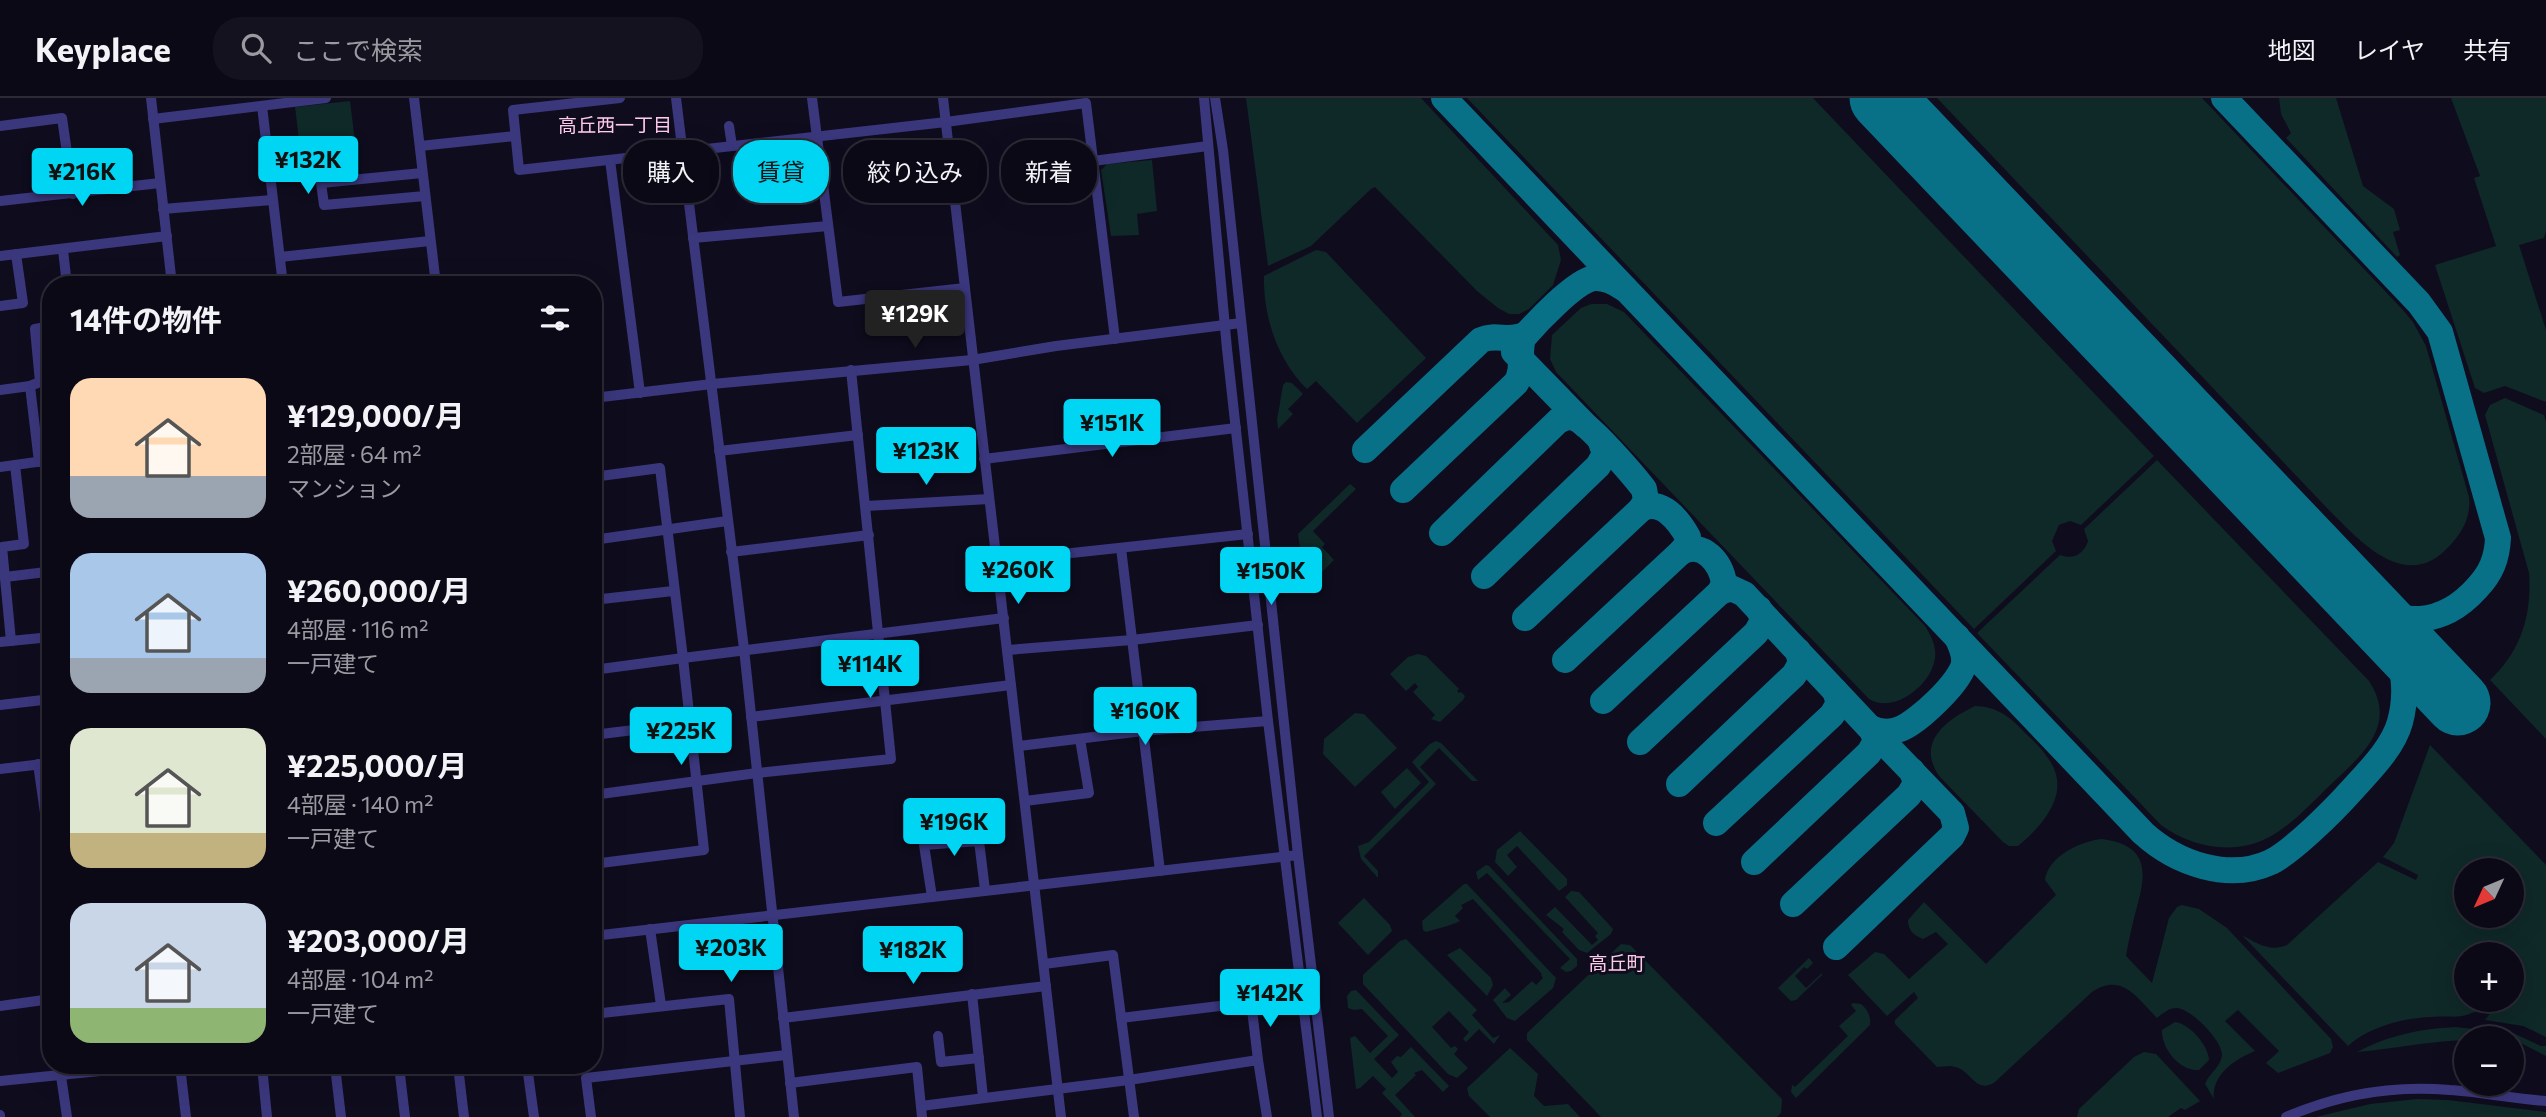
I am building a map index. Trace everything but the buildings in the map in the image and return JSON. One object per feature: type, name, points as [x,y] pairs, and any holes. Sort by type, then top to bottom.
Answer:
[{"type":"street","points":[[151,98],[171,276]]},
{"type":"street","points":[[153,119],[241,102],[262,106],[326,98]]},
{"type":"street","points":[[414,98],[435,276]]},
{"type":"street","points":[[620,98],[513,110],[519,170],[623,159]]},
{"type":"street","points":[[680,98],[682,140]]},
{"type":"street","points":[[812,98],[838,302],[965,288]]},
{"type":"street","points":[[943,98],[1061,1117]]},
{"type":"street","points":[[1204,98],[1225,326],[1268,721],[1317,1117]]},
{"type":"street","points":[[1215,98],[1223,150],[1298,855],[1329,1117]]},
{"type":"street","points":[[719,148],[1086,103],[1091,140]]},
{"type":"street","points":[[262,106],[282,276]]},
{"type":"street","points":[[0,126],[62,118],[73,194]]},
{"type":"street","points":[[729,126],[732,146]]},
{"type":"street","points":[[419,146],[515,136]]},
{"type":"street","points":[[1097,160],[1208,146]]},
{"type":"street","points":[[610,160],[640,393]]},
{"type":"street","points":[[422,173],[321,183],[324,205],[425,195]]},
{"type":"street","points":[[0,201],[160,183]]},
{"type":"street","points":[[1097,193],[1115,339]]},
{"type":"street","points":[[163,209],[272,200]]},
{"type":"street","points":[[689,203],[744,649],[794,1117]]},
{"type":"street","points":[[693,238],[828,226]]},
{"type":"street","points":[[0,256],[167,236]]},
{"type":"street","points":[[280,257],[430,241]]},
{"type":"street","points":[[63,250],[66,276]]},
{"type":"street","points":[[0,306],[23,303],[16,254]]},
{"type":"street","points":[[602,397],[712,383],[972,360],[1056,346],[1241,323]]},
{"type":"street","points":[[0,390],[40,382],[34,329],[42,328]]},
{"type":"street","points":[[602,794],[757,773],[891,759],[851,370]]},
{"type":"street","points":[[30,386],[39,462]]},
{"type":"street","points":[[984,460],[1236,428]]},
{"type":"street","points":[[719,451],[858,435]]},
{"type":"street","points":[[0,467],[42,462]]},
{"type":"street","points":[[15,465],[24,544],[1,547],[5,577],[5,642],[42,638]]},
{"type":"street","points":[[602,476],[660,468],[704,850],[602,863]]},
{"type":"street","points":[[866,506],[989,499]]},
{"type":"street","points":[[602,539],[727,521]]},
{"type":"street","points":[[998,561],[1248,534]]},
{"type":"street","points":[[731,552],[869,535]]},
{"type":"street","points":[[1121,548],[1160,871]]},
{"type":"street","points":[[5,577],[42,573]]},
{"type":"street","points":[[602,599],[673,591]]},
{"type":"street","points":[[602,669],[1004,618]]},
{"type":"street","points":[[1008,650],[1132,640],[1258,625]]},
{"type":"street","points":[[751,717],[1012,685]]},
{"type":"street","points":[[0,705],[42,700]]},
{"type":"street","points":[[1019,746],[1143,731],[1268,721]]},
{"type":"street","points":[[602,734],[691,723]]},
{"type":"street","points":[[1025,801],[1088,793],[1080,739]]},
{"type":"street","points":[[38,764],[42,792]]},
{"type":"street","points":[[0,769],[42,764]]},
{"type":"street","points":[[932,897],[924,845],[979,841],[985,890]]},
{"type":"street","points":[[602,935],[1298,855]]},
{"type":"street","points":[[650,929],[661,1005]]},
{"type":"street","points":[[1044,964],[1113,955],[1134,1117]]},
{"type":"street","points":[[783,1018],[1046,986]]},
{"type":"street","points":[[972,994],[983,1097]]},
{"type":"street","points":[[1121,1017],[1302,996]]},
{"type":"street","points":[[602,1013],[729,999],[740,1117]]},
{"type":"street","points":[[0,1006],[42,1000]]},
{"type":"street","points":[[1251,1001],[1267,1117]]},
{"type":"street","points":[[937,1037],[941,1062],[979,1058]]},
{"type":"street","points":[[586,1078],[786,1055]]},
{"type":"street","points":[[790,1083],[917,1067],[922,1111],[983,1097],[1129,1080],[1258,1060]]},
{"type":"street","points":[[0,1081],[75,1074]]},
{"type":"street","points":[[181,1074],[186,1117]]},
{"type":"street","points":[[263,1074],[267,1117]]},
{"type":"street","points":[[335,1074],[341,1117]]},
{"type":"street","points":[[400,1074],[405,1117]]},
{"type":"street","points":[[459,1074],[464,1117]]},
{"type":"street","points":[[528,1074],[534,1117]]},
{"type":"street","points":[[586,1074],[591,1117]]},
{"type":"street","points":[[61,1076],[67,1117]]},
{"type":"street","points":[[2286,1117],[2352,1096],[2400,1089],[2449,1090],[2546,1101]]},
{"type":"green space","points":[[1246,98],[1421,98],[1558,245],[1561,260],[1553,285],[1529,309],[1519,314],[1509,314],[1498,308],[1477,291],[1375,187],[1311,246],[1268,266]]},
{"type":"green space","points":[[1467,98],[1813,98],[2154,456],[2081,525],[2070,521],[2059,525],[2052,541],[2056,551],[1974,629]]},
{"type":"green space","points":[[1937,98],[2202,98],[2413,322],[2426,346],[2469,497],[2466,521],[2453,542],[2436,558],[2419,565],[2402,564],[2370,548],[2327,508]]},
{"type":"green space","points":[[2279,98],[2336,98],[2363,186],[2394,209],[2400,230],[2393,232],[2400,255],[2397,257],[2286,138],[2291,133],[2281,114]]},
{"type":"green space","points":[[2451,98],[2546,98],[2546,231],[2544,238],[2519,245],[2546,330],[2546,402],[2505,386],[2484,393],[2475,388],[2435,265],[2496,246],[2474,178],[2480,176]]},
{"type":"green space","points":[[350,101],[357,157],[302,164],[295,107]]},
{"type":"green space","points":[[1152,160],[1157,211],[1137,214],[1139,235],[1111,236],[1101,170],[1107,164]]},
{"type":"green space","points":[[1316,250],[1326,252],[1426,358],[1357,423],[1316,381],[1307,389],[1297,378],[1280,352],[1266,307],[1264,276]]},
{"type":"green space","points":[[1591,304],[1607,304],[1624,312],[1925,626],[1934,643],[1935,658],[1925,681],[1917,689],[1899,701],[1878,703],[1869,699],[1556,372],[1550,359],[1552,335],[1581,308]]},
{"type":"green space","points":[[1286,382],[1292,383],[1303,394],[1288,409],[1293,414],[1278,429],[1277,420],[1283,385]]},
{"type":"green space","points":[[2505,398],[2544,415],[2546,422],[2546,739],[2490,680],[2510,657],[2517,644],[2529,603],[2529,573],[2485,415],[2490,405]]},
{"type":"green space","points":[[2157,460],[2369,681],[2377,698],[2380,713],[2377,728],[2361,754],[2287,825],[2259,842],[2245,846],[2216,847],[2201,844],[2187,840],[2161,825],[1977,633],[2060,555],[2069,557],[2081,552],[2088,541],[2084,529]]},
{"type":"green space","points":[[1350,484],[1356,489],[1313,531],[1334,560],[1309,585],[1304,577],[1298,534]]},
{"type":"green space","points":[[1418,654],[1426,656],[1459,689],[1457,691],[1465,696],[1440,722],[1431,719],[1435,715],[1413,692],[1418,687],[1415,683],[1406,691],[1390,674],[1408,657]]},
{"type":"green space","points":[[1975,706],[1990,708],[2010,718],[2041,748],[2055,771],[2056,795],[2052,807],[2037,828],[2018,846],[2009,846],[2003,842],[1939,776],[1933,764],[1931,753],[1938,734],[1954,718]]},
{"type":"green space","points":[[1355,713],[1364,714],[1397,748],[1355,787],[1323,754],[1324,739]]},
{"type":"green space","points":[[1436,741],[1478,781],[1472,781],[1439,748],[1420,767],[1436,784],[1364,856],[1378,871],[1378,878],[1361,859],[1358,846],[1369,842],[1429,782],[1412,762]]},
{"type":"green space","points":[[2430,745],[2546,865],[2546,1037],[2524,1026],[2485,1020],[2491,1012],[2524,1012],[2524,942],[2454,942],[2454,1012],[2474,1012],[2464,1016],[2398,1022],[2366,1034],[2348,1046],[2242,935],[2270,947],[2287,945],[2378,862],[2416,880],[2418,875],[2383,857],[2394,843]]},
{"type":"green space","points":[[1407,768],[1421,783],[1395,809],[1381,792]]},
{"type":"green space","points":[[1520,831],[1567,879],[1567,885],[1559,891],[1517,846],[1507,855],[1517,867],[1508,876],[1495,862],[1497,850]]},
{"type":"green space","points":[[2102,839],[2131,849],[2142,867],[2141,891],[2126,956],[2152,983],[2169,918],[2177,907],[2182,905],[2199,909],[2227,928],[2331,1039],[2333,1047],[2330,1053],[2278,1073],[2266,1063],[2279,1051],[2238,1010],[2225,1021],[2255,1051],[2232,1063],[2220,1075],[2214,1090],[2214,1099],[2205,1084],[2222,1055],[2217,1041],[2205,1026],[2177,1008],[2157,1018],[2128,990],[2112,985],[2092,992],[1995,1082],[1983,1086],[1961,1069],[1951,1066],[1937,1067],[1895,1024],[1895,1020],[1918,998],[1914,992],[1887,1016],[1848,975],[1875,952],[1884,954],[1909,979],[1948,944],[1936,932],[1923,939],[1910,930],[1908,920],[1924,902],[1986,964],[2056,895],[2045,880],[2052,864],[2067,851]]},
{"type":"green space","points":[[1486,865],[1577,959],[1577,966],[1566,972],[1560,968],[1570,959],[1487,873],[1478,880],[1476,872]]},
{"type":"green space","points":[[1467,884],[1556,978],[1553,988],[1515,1021],[1507,1018],[1493,1000],[1505,988],[1511,995],[1502,1003],[1509,1002],[1532,981],[1536,985],[1543,978],[1542,974],[1473,899],[1461,905],[1463,908],[1455,916],[1460,921],[1426,932],[1423,930],[1422,921]]},
{"type":"green space","points":[[1571,891],[1579,892],[1613,929],[1611,934],[1587,953],[1579,950],[1562,932],[1564,929],[1546,915],[1555,907],[1592,945],[1598,940],[1595,936],[1598,933],[1565,897]]},
{"type":"green space","points":[[1364,898],[1390,925],[1392,931],[1368,955],[1338,923]]},
{"type":"green space","points":[[1406,939],[1477,1010],[1472,1015],[1493,1038],[1500,1035],[1494,1044],[1479,1029],[1466,1042],[1463,1039],[1469,1032],[1449,1011],[1432,1027],[1451,1048],[1455,1046],[1458,1049],[1454,1054],[1468,1068],[1457,1078],[1448,1074],[1363,984],[1363,975],[1400,941]]},
{"type":"green space","points":[[1621,944],[1630,945],[1782,1099],[1781,1113],[1777,1117],[1601,1117],[1527,1040],[1527,1033]]},
{"type":"green space","points":[[1460,948],[1491,978],[1493,985],[1487,996],[1447,955]]},
{"type":"green space","points":[[1809,958],[1813,963],[1795,976],[1806,988],[1822,975],[1796,1000],[1791,1001],[1778,988]]},
{"type":"green space","points":[[1356,990],[1399,1035],[1374,1059],[1392,1078],[1398,1072],[1391,1062],[1411,1047],[1449,1086],[1443,1092],[1422,1070],[1414,1073],[1416,1075],[1395,1095],[1415,1117],[1400,1117],[1402,1114],[1382,1093],[1386,1089],[1373,1076],[1356,1089],[1350,1038],[1355,1036],[1370,1053],[1388,1036],[1362,1009],[1348,1008],[1347,996]]},
{"type":"green space","points":[[1861,1004],[1866,1009],[1870,1025],[1796,1098],[1791,1092],[1792,1085],[1795,1087],[1848,1036],[1839,1026],[1856,1011],[1851,1005]]},
{"type":"green space","points":[[2175,1022],[2192,1031],[2208,1054],[2209,1060],[2199,1070],[2185,1067],[2168,1051],[2162,1030]]},
{"type":"green space","points":[[2454,1027],[2454,1041],[2357,1052],[2381,1041],[2429,1029]]},
{"type":"green space","points":[[2524,1038],[2546,1046],[2546,1056],[2524,1045]]},
{"type":"green space","points":[[1510,1048],[1538,1074],[1534,1096],[1544,1106],[1568,1104],[1580,1117],[1490,1117],[1469,1096],[1467,1088]]},
{"type":"green space","points":[[2144,1052],[2156,1054],[2200,1101],[2185,1110],[2181,1108],[2168,1117],[2077,1117],[2079,1109],[2134,1057]]},
{"type":"green space","points":[[2417,1099],[2448,1100],[2546,1112],[2546,1117],[2316,1117],[2370,1104]]},
{"type":"taxiway","points":[[1444,98],[2143,833],[2171,853],[2187,861],[2220,870],[2255,868],[2280,857],[2334,809],[2379,759],[2397,732],[2403,710],[2404,686],[2397,652],[2388,629]]},
{"type":"taxiway","points":[[2224,98],[2419,303],[2440,332],[2498,538],[2495,559],[2486,577],[2464,601],[2450,610],[2420,619],[2405,618],[2390,615],[2359,598]]},
{"type":"taxiway","points":[[1403,490],[1516,383],[1520,372],[1523,338],[1556,304],[1577,287],[1594,278],[1606,279],[1625,289]]},
{"type":"taxiway","points":[[1365,450],[1481,340],[1492,337],[1515,338],[1526,334]]},
{"type":"taxiway","points":[[1514,352],[1585,425]]},
{"type":"taxiway","points":[[1442,533],[1558,421],[1572,417],[1600,439],[1644,489],[1646,500],[1641,509],[1648,506],[1662,508],[1680,524],[1688,537],[1681,552],[1697,549],[1710,556],[1722,575],[1724,583],[1720,592],[1731,588],[1744,594],[1869,727],[1884,731],[1900,729],[1917,719],[1938,700],[1956,680],[1964,663],[1957,637]]},
{"type":"taxiway","points":[[1484,576],[1598,466],[1605,454],[1601,442]]},
{"type":"taxiway","points":[[1525,618],[1641,509]]},
{"type":"taxiway","points":[[1565,660],[1681,552]]},
{"type":"taxiway","points":[[1603,701],[1720,592]]},
{"type":"taxiway","points":[[1640,742],[1756,633],[1763,621],[1759,609]]},
{"type":"taxiway","points":[[1679,784],[1794,675],[1801,663],[1798,651]]},
{"type":"taxiway","points":[[1716,823],[1832,715],[1839,703],[1835,691]]},
{"type":"taxiway","points":[[1836,947],[1952,836],[1956,828],[1952,813],[1869,727]]},
{"type":"taxiway","points":[[1754,862],[1869,753],[1876,741],[1872,730]]},
{"type":"taxiway","points":[[1793,904],[1909,795],[1916,783],[1912,771]]},
{"type":"runway","points":[[1882,98],[2458,703]]},
{"type":"district","name":"高丘西一丁目","points":[[615,125]]},
{"type":"district","name":"高丘町","points":[[1617,963]]}]
